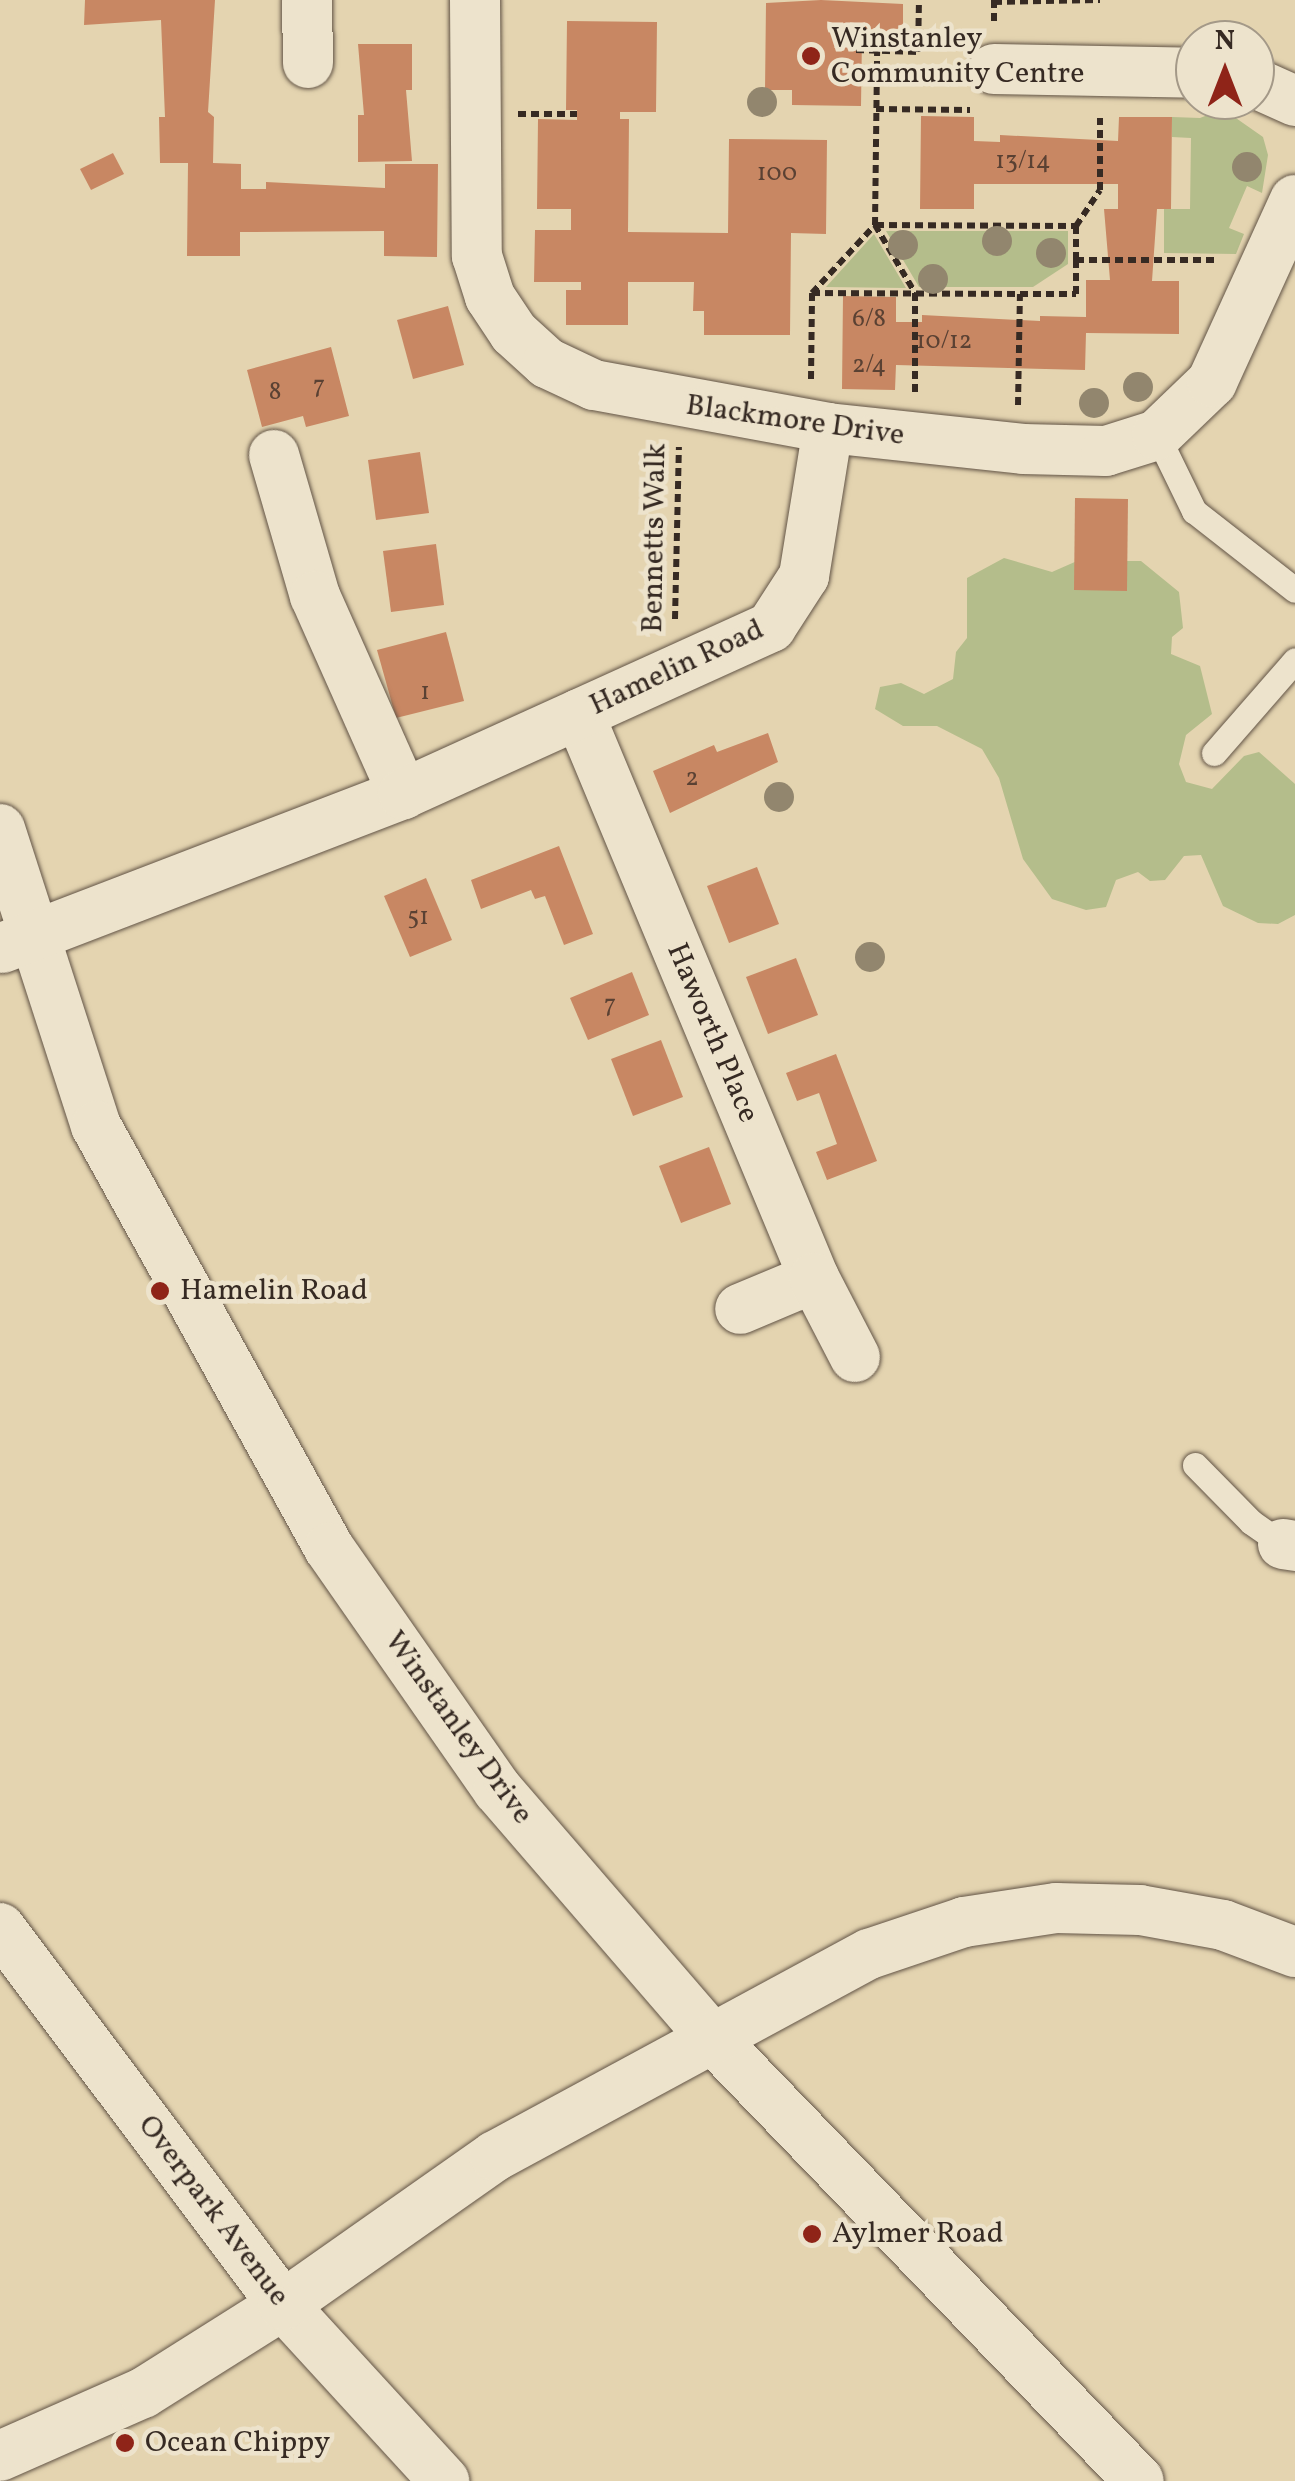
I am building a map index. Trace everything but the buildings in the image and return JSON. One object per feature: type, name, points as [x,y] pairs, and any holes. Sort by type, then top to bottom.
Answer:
[{"type":"street","points":[[306,0],[308,64]]},
{"type":"street","name":"Blackmore Drive","points":[[476,0],[473,186],[477,256],[490,297],[514,333],[546,363],[594,385],[680,406],[820,427],[984,445],[1106,451],[1157,436],[1212,382],[1277,259],[1295,200]]},
{"type":"street","points":[[994,69],[1175,73]]},
{"type":"street","name":"Hamelin Road","points":[[16,944],[403,794],[771,627],[791,602],[811,548],[820,427]]},
{"type":"street","points":[[274,455],[315,596],[403,794]]},
{"type":"street","name":"Haworth Place","points":[[580,714],[814,1278],[854,1357]]},
{"type":"street","name":"Winstanley Drive","points":[[0,829],[16,944],[96,1126],[328,1548],[498,1790],[714,2040],[1139,2481]]},
{"type":"street","points":[[740,1309],[814,1278]]},
{"type":"street","points":[[0,2456],[142,2394],[283,2305],[494,2156],[869,1954],[982,1919],[1056,1908],[1140,1910],[1223,1925],[1295,1952]]},
{"type":"street","name":"Overpark Avenue","points":[[0,1928],[283,2305],[444,2481]]},
{"type":"lane","points":[[1157,436],[1194,511],[1295,590]]},
{"type":"lane","points":[[1214,753],[1295,660]]},
{"type":"lane","points":[[1194,1466],[1250,1522],[1289,1545]]},
{"type":"path","points":[[856,50],[918,52],[919,0]]},
{"type":"path","points":[[994,2],[1100,0]]},
{"type":"path","points":[[877,50],[875,225],[916,293],[914,398],[900,398],[893,435]]},
{"type":"path","points":[[876,109],[994,110],[994,69]]},
{"type":"path","points":[[812,293],[1076,294],[1076,226],[1100,190],[1100,72]]},
{"type":"path","points":[[820,427],[812,293],[875,225],[1076,226]]},
{"type":"path","points":[[1076,260],[1277,259]]},
{"type":"path","points":[[984,445],[985,407],[1018,405],[1020,294]]},
{"type":"path","name":"Bennetts Walk","points":[[674,672],[680,406]]},
{"type":"green space","points":[[1172,117],[1239,120],[1263,137],[1268,155],[1262,193],[1247,186],[1229,228],[1244,234],[1236,254],[1164,253],[1164,209],[1190,209],[1191,138],[1172,137]]},
{"type":"green space","points":[[886,231],[1068,231],[1068,264],[1033,287],[919,287]]},
{"type":"green space","points":[[874,234],[906,288],[826,287]]},
{"type":"green space","points":[[1004,558],[1052,572],[1077,561],[1141,561],[1179,592],[1183,628],[1172,637],[1171,654],[1200,666],[1212,714],[1186,735],[1179,764],[1186,782],[1212,789],[1244,756],[1259,752],[1295,784],[1295,915],[1278,924],[1258,923],[1223,906],[1201,855],[1184,856],[1165,880],[1150,881],[1138,872],[1116,880],[1106,907],[1086,910],[1052,899],[1023,859],[999,778],[982,749],[937,726],[903,726],[875,709],[880,687],[901,683],[924,694],[953,679],[956,652],[967,638],[967,578]]},
{"type":"place","name":"Winstanley Community Centre","points":[[811,56]]},
{"type":"place","name":"Hamelin Road","points":[[160,1291]]},
{"type":"place","name":"Aylmer Road","points":[[812,2234]]},
{"type":"place","name":"Ocean Chippy","points":[[125,2443]]}]
